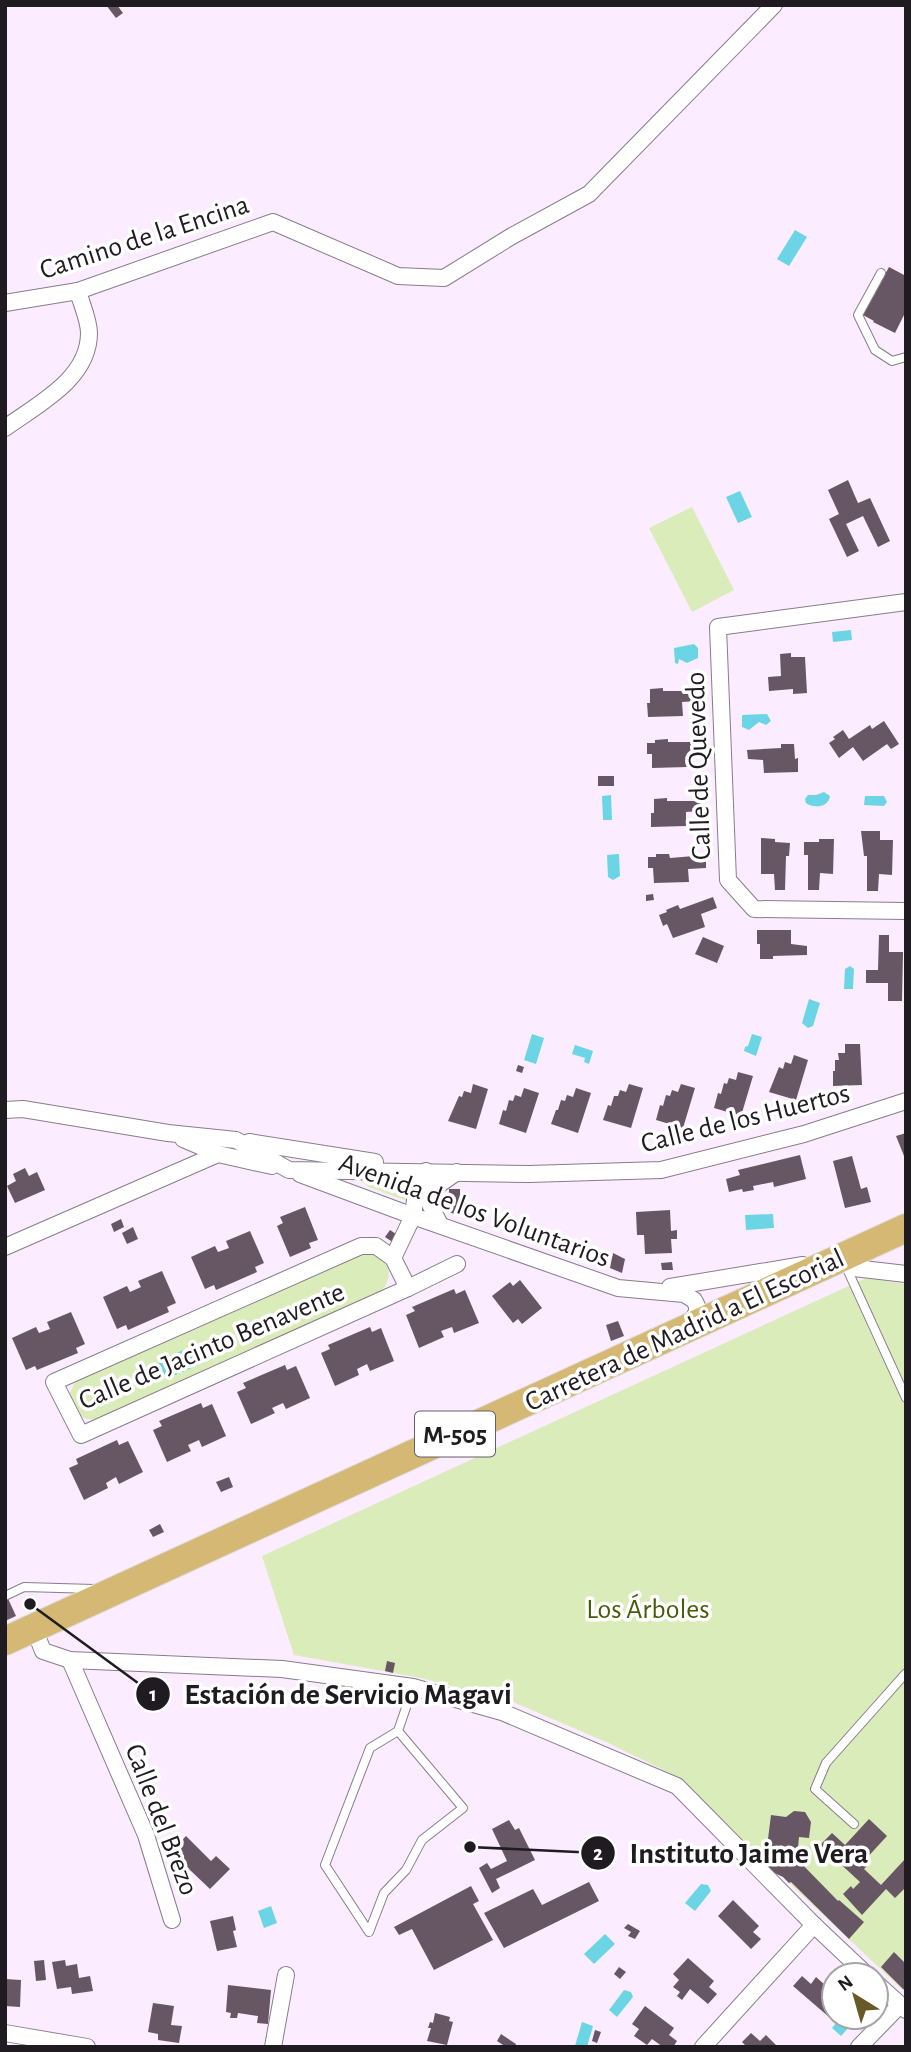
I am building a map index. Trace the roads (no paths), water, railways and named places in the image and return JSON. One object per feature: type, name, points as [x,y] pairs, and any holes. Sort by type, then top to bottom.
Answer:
[{"type":"highway","name":"Carretera de Madrid a El Escorial","points":[[5,1657],[845,1267],[906,1228]]},
{"type":"highway","name":"Carretera de Madrid a El Escorial","points":[[5,1641],[689,1326],[906,1244]]},
{"type":"street","name":"Camino de la Encina","points":[[5,303],[78,290],[273,222],[398,276],[444,278],[512,236],[589,194],[774,5]]},
{"type":"street","points":[[5,428],[69,381],[86,354],[89,331],[78,290]]},
{"type":"street","name":"Calle de Quevedo","points":[[906,602],[718,627],[729,880],[754,909],[906,911]]},
{"type":"street","name":"Calle de los Huertos","points":[[289,1170],[529,1174],[662,1170],[804,1135],[906,1101]]},
{"type":"street","name":"Avenida de los Voluntarios","points":[[5,1110],[23,1110],[168,1133],[236,1140],[289,1170]]},
{"type":"street","name":"Avenida de los Voluntarios","points":[[168,1133],[218,1154],[289,1170],[618,1288],[676,1292],[690,1296],[697,1306],[697,1312],[689,1326]]},
{"type":"street","name":"Calle de los Huertos","points":[[236,1140],[426,1171]]},
{"type":"street","points":[[5,1247],[218,1154]]},
{"type":"street","points":[[408,1288],[393,1258],[414,1216],[415,1200],[426,1171]]},
{"type":"street","points":[[440,1225],[429,1202],[434,1188],[457,1172]]},
{"type":"street","name":"Calle de Jacinto Benavente","points":[[393,1258],[376,1246],[361,1247],[54,1382],[81,1435],[457,1264]]},
{"type":"street","name":"Avenida de los Voluntarios","points":[[645,1291],[845,1267],[906,1274]]},
{"type":"street","points":[[39,1641],[43,1651],[70,1660],[282,1669],[413,1687],[502,1712],[677,1786],[852,1961]]},
{"type":"street","name":"Calle del Brezo","points":[[70,1660],[146,1835],[172,1920]]},
{"type":"street","points":[[703,2047],[814,1925]]},
{"type":"street","points":[[273,2047],[286,1975]]},
{"type":"street","points":[[859,2047],[903,2008],[890,1996]]},
{"type":"street","points":[[5,2033],[87,2047]]},
{"type":"lane","points":[[881,272],[858,315],[875,350],[892,361],[906,357]]},
{"type":"lane","points":[[845,1267],[906,1398]]},
{"type":"lane","points":[[5,1596],[24,1587],[122,1589]]},
{"type":"lane","points":[[854,1824],[815,1789],[826,1763],[906,1673]]},
{"type":"lane","points":[[398,1731],[463,1808],[422,1840],[406,1870],[384,1894],[369,1932],[325,1865],[370,1748],[398,1731],[413,1687]]},
{"type":"water","points":[[795,230],[807,237],[789,266],[777,259]]},
{"type":"water","points":[[740,491],[752,517],[738,523],[726,497]]},
{"type":"water","points":[[851,630],[852,640],[833,642],[832,632]]},
{"type":"water","points":[[694,644],[698,648],[698,658],[687,663],[679,659],[678,664],[675,663],[674,648]]},
{"type":"water","points":[[767,714],[771,721],[766,725],[759,722],[749,730],[742,727],[742,715]]},
{"type":"water","points":[[824,792],[830,796],[824,805],[813,806],[806,803],[808,795]]},
{"type":"water","points":[[611,795],[612,820],[603,820],[602,796]]},
{"type":"water","points":[[865,796],[884,796],[887,802],[884,806],[864,805]]},
{"type":"water","points":[[619,854],[620,876],[613,880],[608,877],[607,855]]},
{"type":"water","points":[[850,966],[854,969],[853,989],[844,989],[845,969]]},
{"type":"water","points":[[809,999],[820,1003],[813,1026],[808,1028],[802,1023]]},
{"type":"water","points":[[532,1034],[544,1038],[536,1064],[524,1060]]},
{"type":"water","points":[[752,1034],[762,1037],[756,1056],[744,1051]]},
{"type":"water","points":[[575,1045],[593,1051],[589,1064],[584,1062],[585,1058],[572,1054]]},
{"type":"water","points":[[773,1214],[774,1228],[746,1230],[745,1215]]},
{"type":"water","points":[[195,1345],[203,1363],[166,1379],[158,1361]]},
{"type":"water","points":[[701,1884],[708,1885],[711,1891],[695,1911],[685,1903]]},
{"type":"water","points":[[271,1906],[277,1923],[264,1928],[258,1911]]},
{"type":"water","points":[[605,1934],[615,1944],[594,1964],[584,1954]]},
{"type":"water","points":[[624,1990],[631,1992],[633,1997],[617,2017],[609,2010]]},
{"type":"water","points":[[582,2022],[593,2026],[587,2047],[575,2046]]},
{"type":"place","name":"Estación de Servicio Magavi","points":[[30,1604]]},
{"type":"place","name":"Instituto Jaime Vera","points":[[470,1847]]},
{"type":"park label","name":"Los Árboles","points":[[648,1608]]}]
